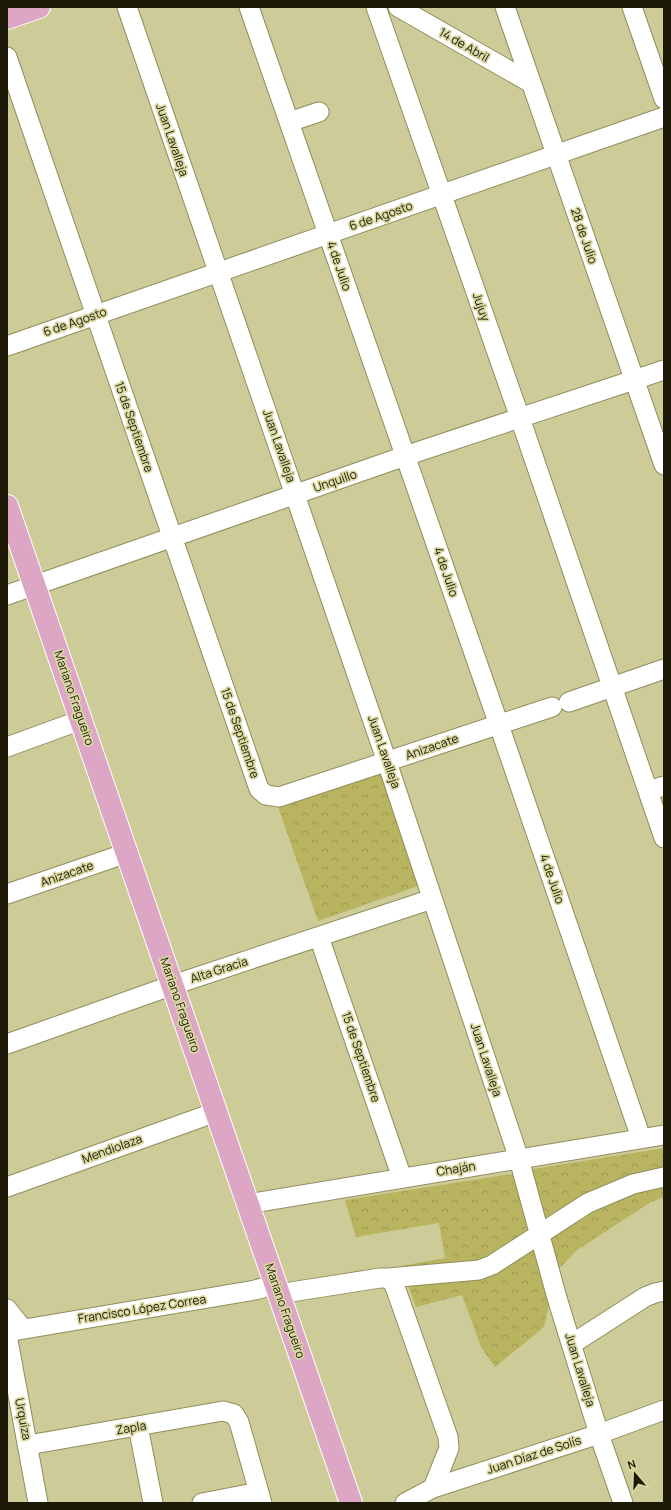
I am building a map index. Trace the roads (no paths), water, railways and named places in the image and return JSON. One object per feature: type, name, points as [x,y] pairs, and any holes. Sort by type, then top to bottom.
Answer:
[{"type":"main road","points":[[7,18],[39,7]]},
{"type":"main road","name":"Mariano Fragueiro","points":[[7,506],[82,720],[247,1204],[283,1288],[351,1503]]},
{"type":"street","name":"Juan Lavalleja","points":[[127,7],[387,762],[519,1158],[539,1234],[599,1434],[623,1503]]},
{"type":"street","name":"4 de Julio","points":[[249,7],[641,1138]]},
{"type":"street","name":"Jujuy","points":[[376,7],[520,418],[612,687],[656,789],[664,838]]},
{"type":"street","name":"14 de Abril","points":[[398,7],[531,83]]},
{"type":"street","name":"28 de Julio","points":[[505,7],[664,465]]},
{"type":"street","points":[[632,7],[664,99]]},
{"type":"street","name":"15 de Septiembre","points":[[7,57],[260,789],[266,795]]},
{"type":"street","points":[[289,122],[319,112]]},
{"type":"street","name":"6 de Agosto","points":[[7,346],[664,117]]},
{"type":"street","name":"Unquillo","points":[[7,595],[172,536],[296,495],[405,456],[664,370]]},
{"type":"street","name":"Anizacate","points":[[266,795],[280,797],[560,705],[664,669]]},
{"type":"street","points":[[7,747],[82,720]]},
{"type":"street","name":"Anizacate","points":[[7,894],[127,853]]},
{"type":"street","name":"Alta Gracia","points":[[7,1044],[173,985],[432,899]]},
{"type":"street","name":"15 de Septiembre","points":[[319,937],[402,1178]]},
{"type":"street","name":"Mendiolaza","points":[[7,1187],[216,1112]]},
{"type":"street","name":"Chaján","points":[[247,1204],[664,1135]]},
{"type":"street","name":"Francisco López Correa","points":[[12,1332],[255,1290],[479,1270],[492,1265],[588,1203],[633,1184],[664,1177]]},
{"type":"street","points":[[388,1278],[394,1284],[448,1437],[449,1448],[433,1488]]},
{"type":"street","points":[[572,1344],[645,1297],[664,1291]]},
{"type":"street","points":[[7,1309],[12,1332]]},
{"type":"street","name":"Urquiza","points":[[12,1332],[38,1503]]},
{"type":"street","name":"Juan Díaz de Solís","points":[[405,1503],[433,1488],[599,1434],[664,1410]]},
{"type":"street","name":"Zapla","points":[[28,1445],[223,1411],[234,1414],[240,1422],[261,1498]]},
{"type":"street","points":[[138,1426],[153,1503]]},
{"type":"street","points":[[202,1503],[261,1498]]}]
